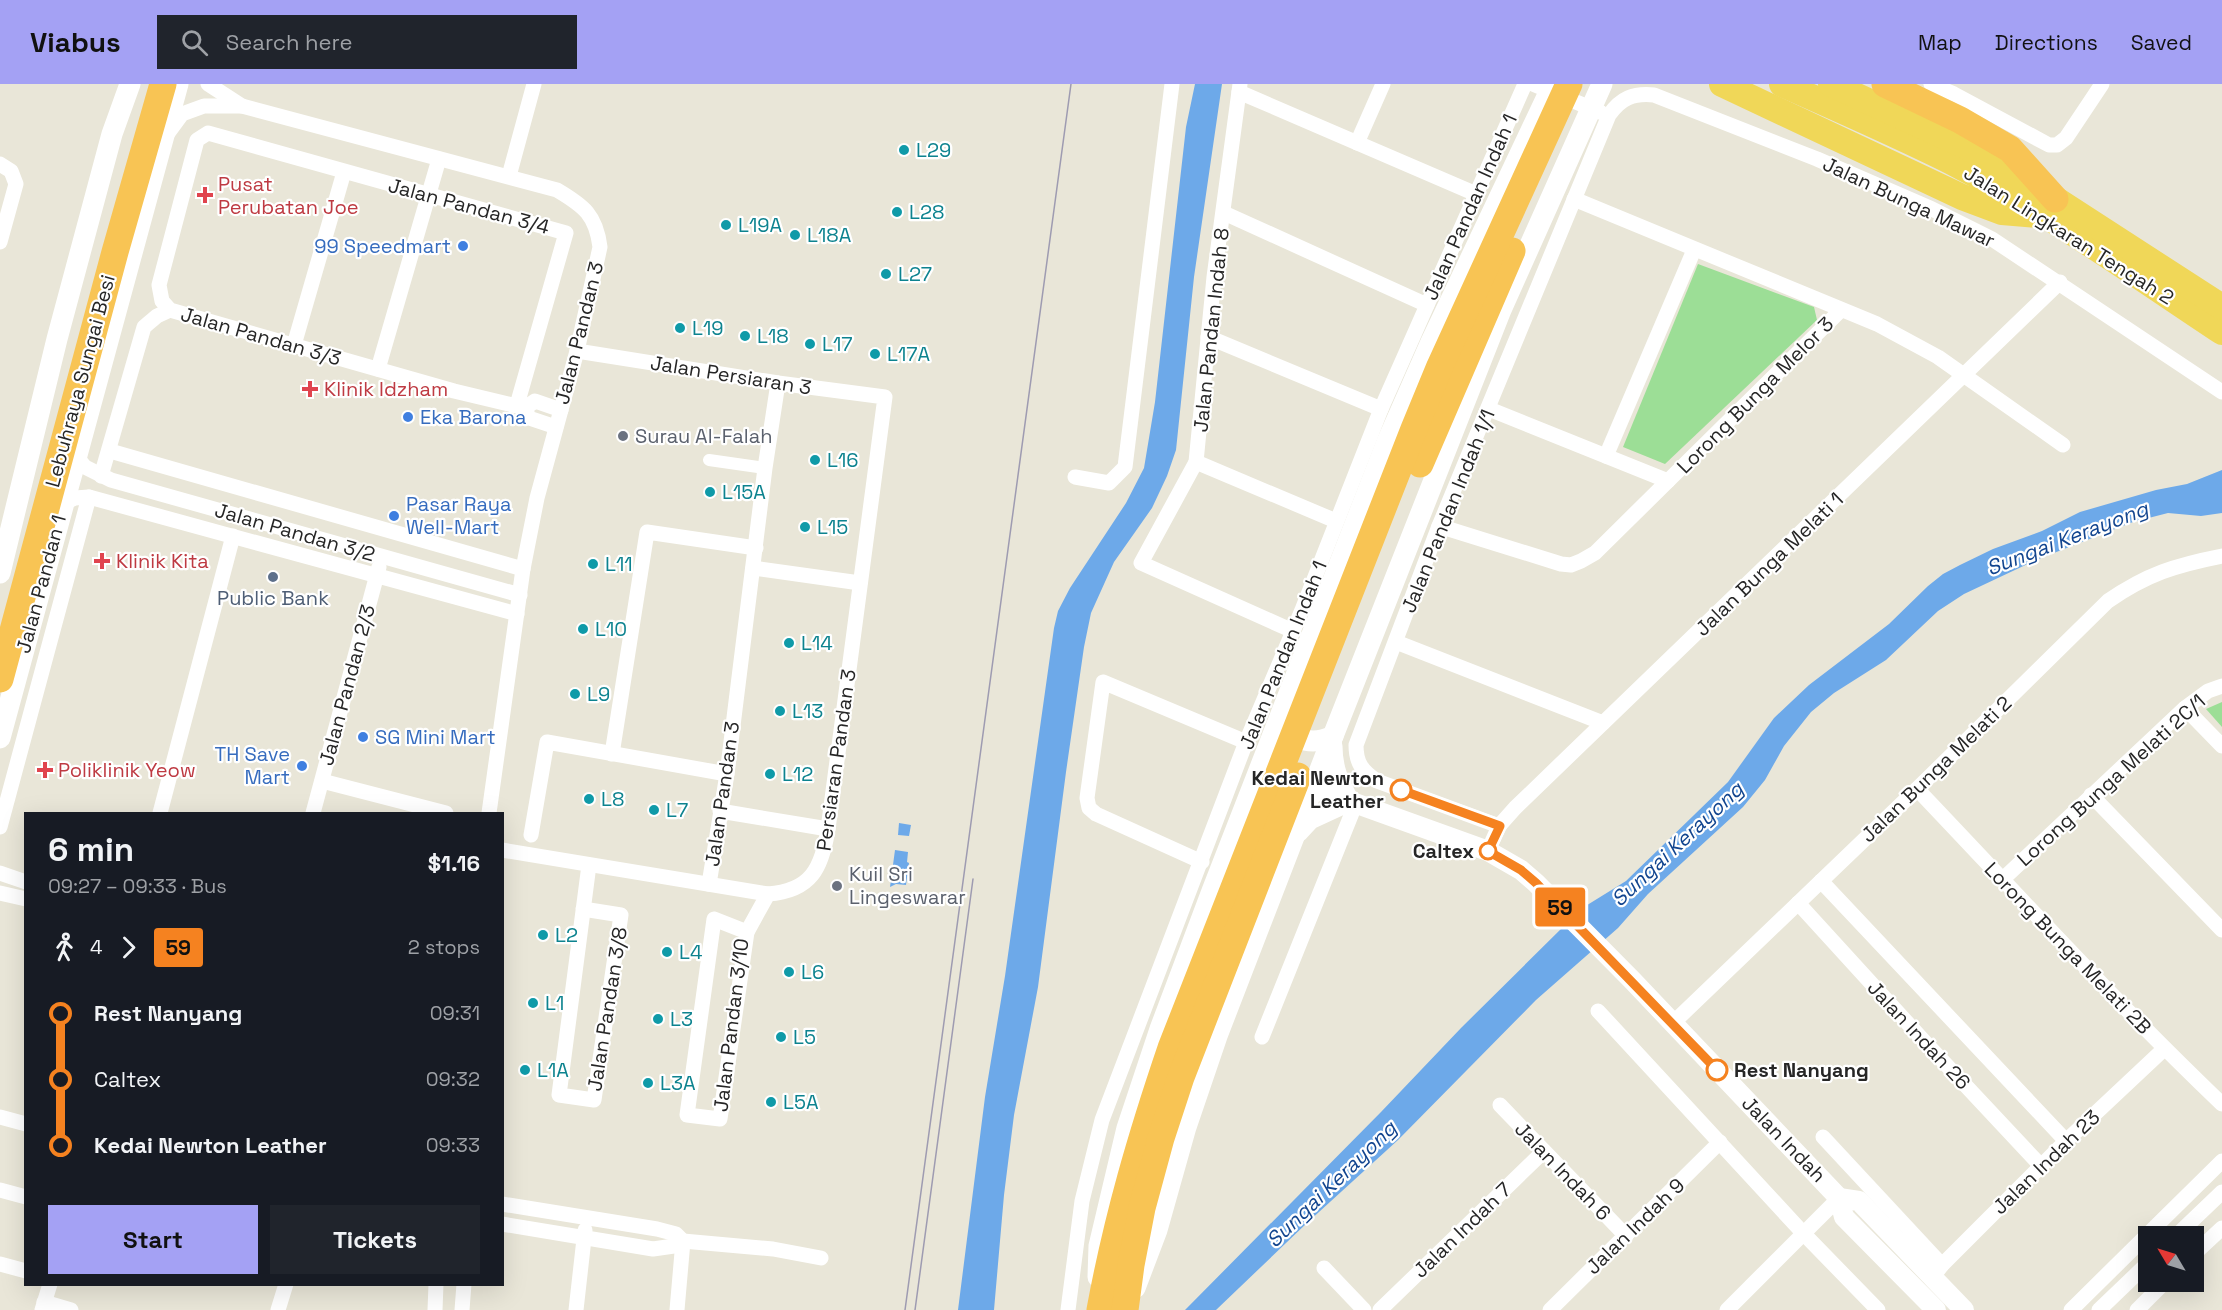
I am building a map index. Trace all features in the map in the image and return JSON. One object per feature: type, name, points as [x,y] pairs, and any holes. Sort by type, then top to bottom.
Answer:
[{"type":"highway","name":"Lebuhraya Sungai Besi","points":[[0,618],[54,411],[145,84]]},
{"type":"highway","name":"Lebuhraya Sungai Besi","points":[[0,679],[115,252],[163,84]]},
{"type":"highway","points":[[1514,226],[1569,84]]},
{"type":"highway","points":[[1126,1310],[1131,1265],[1142,1208],[1181,1077],[1422,433],[1440,366],[1588,84]]},
{"type":"highway","points":[[1722,84],[1962,197],[2002,212],[2050,207],[2010,149],[1960,120],[1885,84]]},
{"type":"highway","name":"Jalan Lingkaran Tengah 2","points":[[1782,84],[1878,126],[2050,207],[2222,307]]},
{"type":"highway","name":"Jalan Lingkaran Tengah 2","points":[[1831,84],[1964,145],[2222,332]]},
{"type":"highway","points":[[1098,1310],[1122,1204],[1141,1137],[1171,1048],[1422,433]]},
{"type":"main road","points":[[0,573],[57,339],[111,134],[130,84]]},
{"type":"main road","name":"Jalan Pandan 1","points":[[0,738],[4,706],[65,496],[178,84]]},
{"type":"main road","points":[[1126,1310],[1157,1230],[1186,1127],[1217,1036],[1467,394],[1553,84]]},
{"type":"main road","points":[[1098,1310],[1099,1246],[1150,1026],[1242,813],[1280,717],[1310,614],[1387,442],[1514,226],[1602,84]]},
{"type":"main road","points":[[23,477],[31,487],[41,493],[65,496]]},
{"type":"main road","points":[[1280,717],[1289,732],[1297,737],[1313,741],[1333,736]]},
{"type":"main road","points":[[1296,834],[1310,819],[1352,802],[1335,773],[1332,760],[1333,736]]},
{"type":"main road","points":[[1242,813],[1262,805],[1281,810],[1294,824],[1296,834]]},
{"type":"street","name":"Jalan Pandan 3","points":[[208,84],[242,106]]},
{"type":"street","points":[[508,176],[534,84]]},
{"type":"street","points":[[1075,477],[1109,483],[1125,467],[1172,84]]},
{"type":"street","points":[[1357,143],[1383,84]]},
{"type":"street","name":"Jalan Pandan Indah 1","points":[[1068,1310],[1082,1201],[1102,1120],[1150,1026],[1202,862],[1246,742],[1293,631],[1310,614],[1336,521],[1381,409],[1525,84]]},
{"type":"street","points":[[1533,84],[1609,115]]},
{"type":"street","points":[[1931,84],[1957,89],[2049,145],[2057,145],[2066,138],[2102,84]]},
{"type":"street","points":[[1239,88],[1357,143],[1476,194]]},
{"type":"street","name":"Jalan Pandan Indah 8","points":[[1239,88],[1208,337],[1196,462],[1141,563],[1293,631]]},
{"type":"street","name":"Jalan Bunga Mawar","points":[[1609,115],[1616,104],[1628,96],[1654,95],[1817,159],[1932,209],[1992,239],[2060,282],[2222,393]]},
{"type":"street","name":"Jalan Pandan 3","points":[[161,143],[182,114],[204,106],[242,106],[557,190],[577,202],[589,213],[598,233],[600,247],[577,351],[537,498],[523,569],[489,812]]},
{"type":"street","name":"Jalan Pandan Indah 1/1","points":[[1500,826],[1377,781],[1360,767],[1356,759],[1356,745],[1439,526],[1609,115]]},
{"type":"street","name":"Jalan Pandan 3/4","points":[[170,310],[162,301],[159,285],[194,144],[200,136],[208,133],[566,233],[521,406]]},
{"type":"street","points":[[378,369],[439,159]]},
{"type":"street","points":[[0,164],[11,171],[16,184],[0,242]]},
{"type":"street","points":[[294,345],[344,172]]},
{"type":"street","points":[[1574,199],[1841,310],[1909,341],[1965,375],[2063,445]]},
{"type":"street","points":[[1224,213],[1427,305]]},
{"type":"street","points":[[1606,456],[1694,250]]},
{"type":"street","name":"Jalan Bunga Melati 1","points":[[1488,851],[1500,826],[1515,808],[2060,282]]},
{"type":"street","points":[[101,476],[144,327],[157,316],[170,310]]},
{"type":"street","name":"Jalan Pandan 3/3","points":[[170,310],[454,391],[521,406],[535,401],[561,410]]},
{"type":"street","name":"Lorong Bunga Melor 3","points":[[1439,526],[1550,562],[1571,565],[1595,553],[1841,310]]},
{"type":"street","points":[[1208,337],[1381,409]]},
{"type":"street","name":"Jalan Persiaran 3","points":[[577,351],[778,383],[885,397]]},
{"type":"street","name":"Jalan Pandan 3","points":[[709,884],[727,774],[765,468],[778,383]]},
{"type":"street","name":"Persiaran Pandan 3","points":[[504,850],[768,894],[791,890],[809,878],[818,868],[828,829],[885,397]]},
{"type":"street","name":"Jalan Pandan 3/3","points":[[521,406],[529,418],[556,427]]},
{"type":"street","points":[[1489,409],[1668,481]]},
{"type":"street","name":"Jalan Pandan 3/2","points":[[110,451],[523,569]]},
{"type":"street","name":"Jalan Pandan 3/2","points":[[76,456],[85,467],[101,476],[520,595]]},
{"type":"street","points":[[709,460],[765,468]]},
{"type":"street","points":[[1196,462],[1336,521]]},
{"type":"street","points":[[65,496],[89,497],[517,614]]},
{"type":"street","points":[[0,827],[89,497]]},
{"type":"street","points":[[612,754],[647,532],[756,548]]},
{"type":"street","points":[[160,812],[233,536]]},
{"type":"street","name":"Jalan Pandan 2/3","points":[[313,812],[382,556]]},
{"type":"street","name":"Jalan Bunga Melati 2","points":[[1673,1023],[1917,789],[2108,600],[2140,579],[2192,562],[2222,556]]},
{"type":"street","points":[[753,568],[860,583]]},
{"type":"street","points":[[1396,642],[1604,723]]},
{"type":"street","points":[[1202,862],[1096,814],[1089,808],[1087,798],[1103,682],[1246,742]]},
{"type":"street","name":"Lorong Bunga Melati 2C/1","points":[[2003,879],[2185,708],[2208,691],[2222,686]]},
{"type":"street","points":[[2185,708],[2222,746]]},
{"type":"street","points":[[531,835],[547,742],[727,774]]},
{"type":"street","name":"Jalan Indah","points":[[1260,768],[1488,851],[1521,870],[1632,980],[1839,1198],[1844,1217],[1936,1310]]},
{"type":"street","points":[[322,781],[442,812]]},
{"type":"street","name":"Lorong Bunga Melati 2B","points":[[1917,789],[2045,926],[2222,1104]]},
{"type":"street","points":[[2091,795],[2222,930]]},
{"type":"street","points":[[1262,1037],[1352,802]]},
{"type":"street","points":[[720,811],[828,829]]},
{"type":"street","name":"Jalan Pandan 3/8","points":[[583,909],[621,915],[594,1100],[559,1095],[583,909],[589,865]]},
{"type":"street","points":[[0,873],[24,881]]},
{"type":"street","name":"Jalan Indah 26","points":[[1821,881],[2066,1141]]},
{"type":"street","points":[[0,892],[24,898]]},
{"type":"street","points":[[747,932],[768,894]]},
{"type":"street","name":"Jalan Indah 26","points":[[1798,903],[2041,1166]]},
{"type":"street","name":"Jalan Pandan 3/10","points":[[714,919],[747,932],[720,1119],[687,1115],[714,919]]},
{"type":"street","points":[[1598,1011],[1804,1234],[1878,1310]]},
{"type":"street","name":"Jalan Indah 23","points":[[1937,1272],[2066,1141],[2164,1048]]},
{"type":"street","name":"Jalan Indah 6","points":[[1500,1105],[1626,1236]]},
{"type":"street","points":[[0,1118],[24,1124]]},
{"type":"street","points":[[1823,1137],[1937,1272]]},
{"type":"street","name":"Jalan Indah 9","points":[[1550,1310],[1720,1142]]},
{"type":"street","name":"Jalan Indah 7","points":[[1380,1310],[1544,1150]]},
{"type":"street","points":[[2071,1310],[2222,1161]]},
{"type":"street","points":[[0,1190],[24,1196]]},
{"type":"street","points":[[2186,1226],[2222,1192]]},
{"type":"street","points":[[1727,1310],[1839,1198]]},
{"type":"street","name":"Jalan Indah","points":[[1839,1198],[1859,1200],[1937,1272],[1964,1310]]},
{"type":"street","points":[[504,1204],[657,1229],[676,1234],[683,1241]]},
{"type":"street","points":[[576,1310],[587,1218]]},
{"type":"street","points":[[504,1224],[653,1249],[674,1246],[683,1241],[773,1249],[821,1258]]},
{"type":"street","points":[[2204,1245],[2222,1228]]},
{"type":"street","points":[[676,1310],[683,1241]]},
{"type":"street","points":[[0,1264],[24,1270]]},
{"type":"street","points":[[1324,1268],[1364,1310]]},
{"type":"street","points":[[2099,1310],[2138,1273]]},
{"type":"street","points":[[49,1286],[43,1306],[71,1310]]},
{"type":"street","points":[[278,1310],[285,1286]]},
{"type":"street","points":[[435,1310],[436,1286]]},
{"type":"street","points":[[462,1310],[464,1286]]},
{"type":"street","points":[[2137,1310],[2155,1292]]},
{"type":"green space","points":[[1698,264],[1814,307],[1817,320],[1665,464],[1623,447]]},
{"type":"green space","points":[[2222,702],[2222,727],[2206,709]]},
{"type":"water","points":[[1195,84],[1222,84],[1194,277],[1176,450],[1152,508],[1114,562],[1091,613],[1066,772],[1038,987],[1014,1115],[994,1310],[958,1310],[985,1097],[1005,976],[1054,628],[1058,611],[1070,588],[1126,503],[1144,468],[1155,402],[1186,127]]},
{"type":"water","name":"Sungai Kerayong","points":[[2222,470],[2222,513],[2201,516],[2168,513],[2133,522],[2036,560],[1964,594],[1938,611],[1886,660],[1834,693],[1811,712],[1784,746],[1765,780],[1743,807],[1648,894],[1618,928],[1536,1000],[1398,1140],[1216,1310],[1185,1310],[1564,926],[1584,907],[1626,881],[1728,782],[1774,718],[1809,685],[1889,624],[1928,586],[1943,574],[1960,565],[1993,549],[2042,531],[2080,512],[2156,490],[2187,484]]},
{"type":"water","points":[[899,823],[911,825],[909,836],[898,835]]},
{"type":"water","points":[[895,850],[908,852],[907,862],[909,863],[906,885],[896,884],[890,887]]},
{"type":"tram line","points":[[905,1310],[1071,84]]},
{"type":"tram line","points":[[915,1310],[973,879]]},
{"type":"bus line","name":"59","points":[[1401,790],[1500,826],[1488,851],[1521,870],[1536,883],[1717,1070]]},
{"type":"place","name":"L29","points":[[904,150]]},
{"type":"place","name":"Pusat Perubatan Joe","points":[[205,195]]},
{"type":"place","name":"L28","points":[[897,212]]},
{"type":"place","name":"L19A","points":[[726,225]]},
{"type":"place","name":"L18A","points":[[795,235]]},
{"type":"place","name":"99 Speedmart","points":[[463,246]]},
{"type":"place","name":"L27","points":[[886,274]]},
{"type":"place","name":"L19","points":[[680,328]]},
{"type":"place","name":"L18","points":[[745,336]]},
{"type":"place","name":"L17","points":[[810,344]]},
{"type":"place","name":"L17A","points":[[875,354]]},
{"type":"place","name":"Klinik Idzham","points":[[310,389]]},
{"type":"place","name":"Eka Barona","points":[[408,417]]},
{"type":"place","name":"Surau Al-Falah","points":[[623,436]]},
{"type":"place","name":"L16","points":[[815,460]]},
{"type":"place","name":"L15A","points":[[710,492]]},
{"type":"place","name":"Pasar Raya Well-Mart","points":[[394,516]]},
{"type":"place","name":"L15","points":[[805,527]]},
{"type":"place","name":"Klinik Kita","points":[[102,561]]},
{"type":"place","name":"L11","points":[[593,564]]},
{"type":"place","name":"Public Bank","points":[[273,577]]},
{"type":"place","name":"L10","points":[[583,629]]},
{"type":"place","name":"L14","points":[[789,643]]},
{"type":"place","name":"L9","points":[[575,694]]},
{"type":"place","name":"L13","points":[[780,711]]},
{"type":"place","name":"SG Mini Mart","points":[[363,737]]},
{"type":"place","name":"TH Save Mart","points":[[302,766]]},
{"type":"place","name":"Poliklinik Yeow","points":[[45,770]]},
{"type":"place","name":"L12","points":[[770,774]]},
{"type":"place","name":"Kedai Newton Leather","points":[[1401,790]]},
{"type":"place","name":"L8","points":[[589,799]]},
{"type":"place","name":"L7","points":[[654,810]]},
{"type":"place","name":"Caltex","points":[[1488,851]]},
{"type":"place","name":"Kuil Sri Lingeswarar","points":[[837,886]]},
{"type":"place","name":"L2","points":[[543,935]]},
{"type":"place","name":"L4","points":[[667,952]]},
{"type":"place","name":"L6","points":[[789,972]]},
{"type":"place","name":"L1","points":[[533,1003]]},
{"type":"place","name":"L3","points":[[658,1019]]},
{"type":"place","name":"L5","points":[[781,1037]]},
{"type":"place","name":"L1A","points":[[525,1070]]},
{"type":"place","name":"Rest Nanyang","points":[[1717,1070]]},
{"type":"place","name":"L3A","points":[[648,1083]]},
{"type":"place","name":"L5A","points":[[771,1102]]}]
